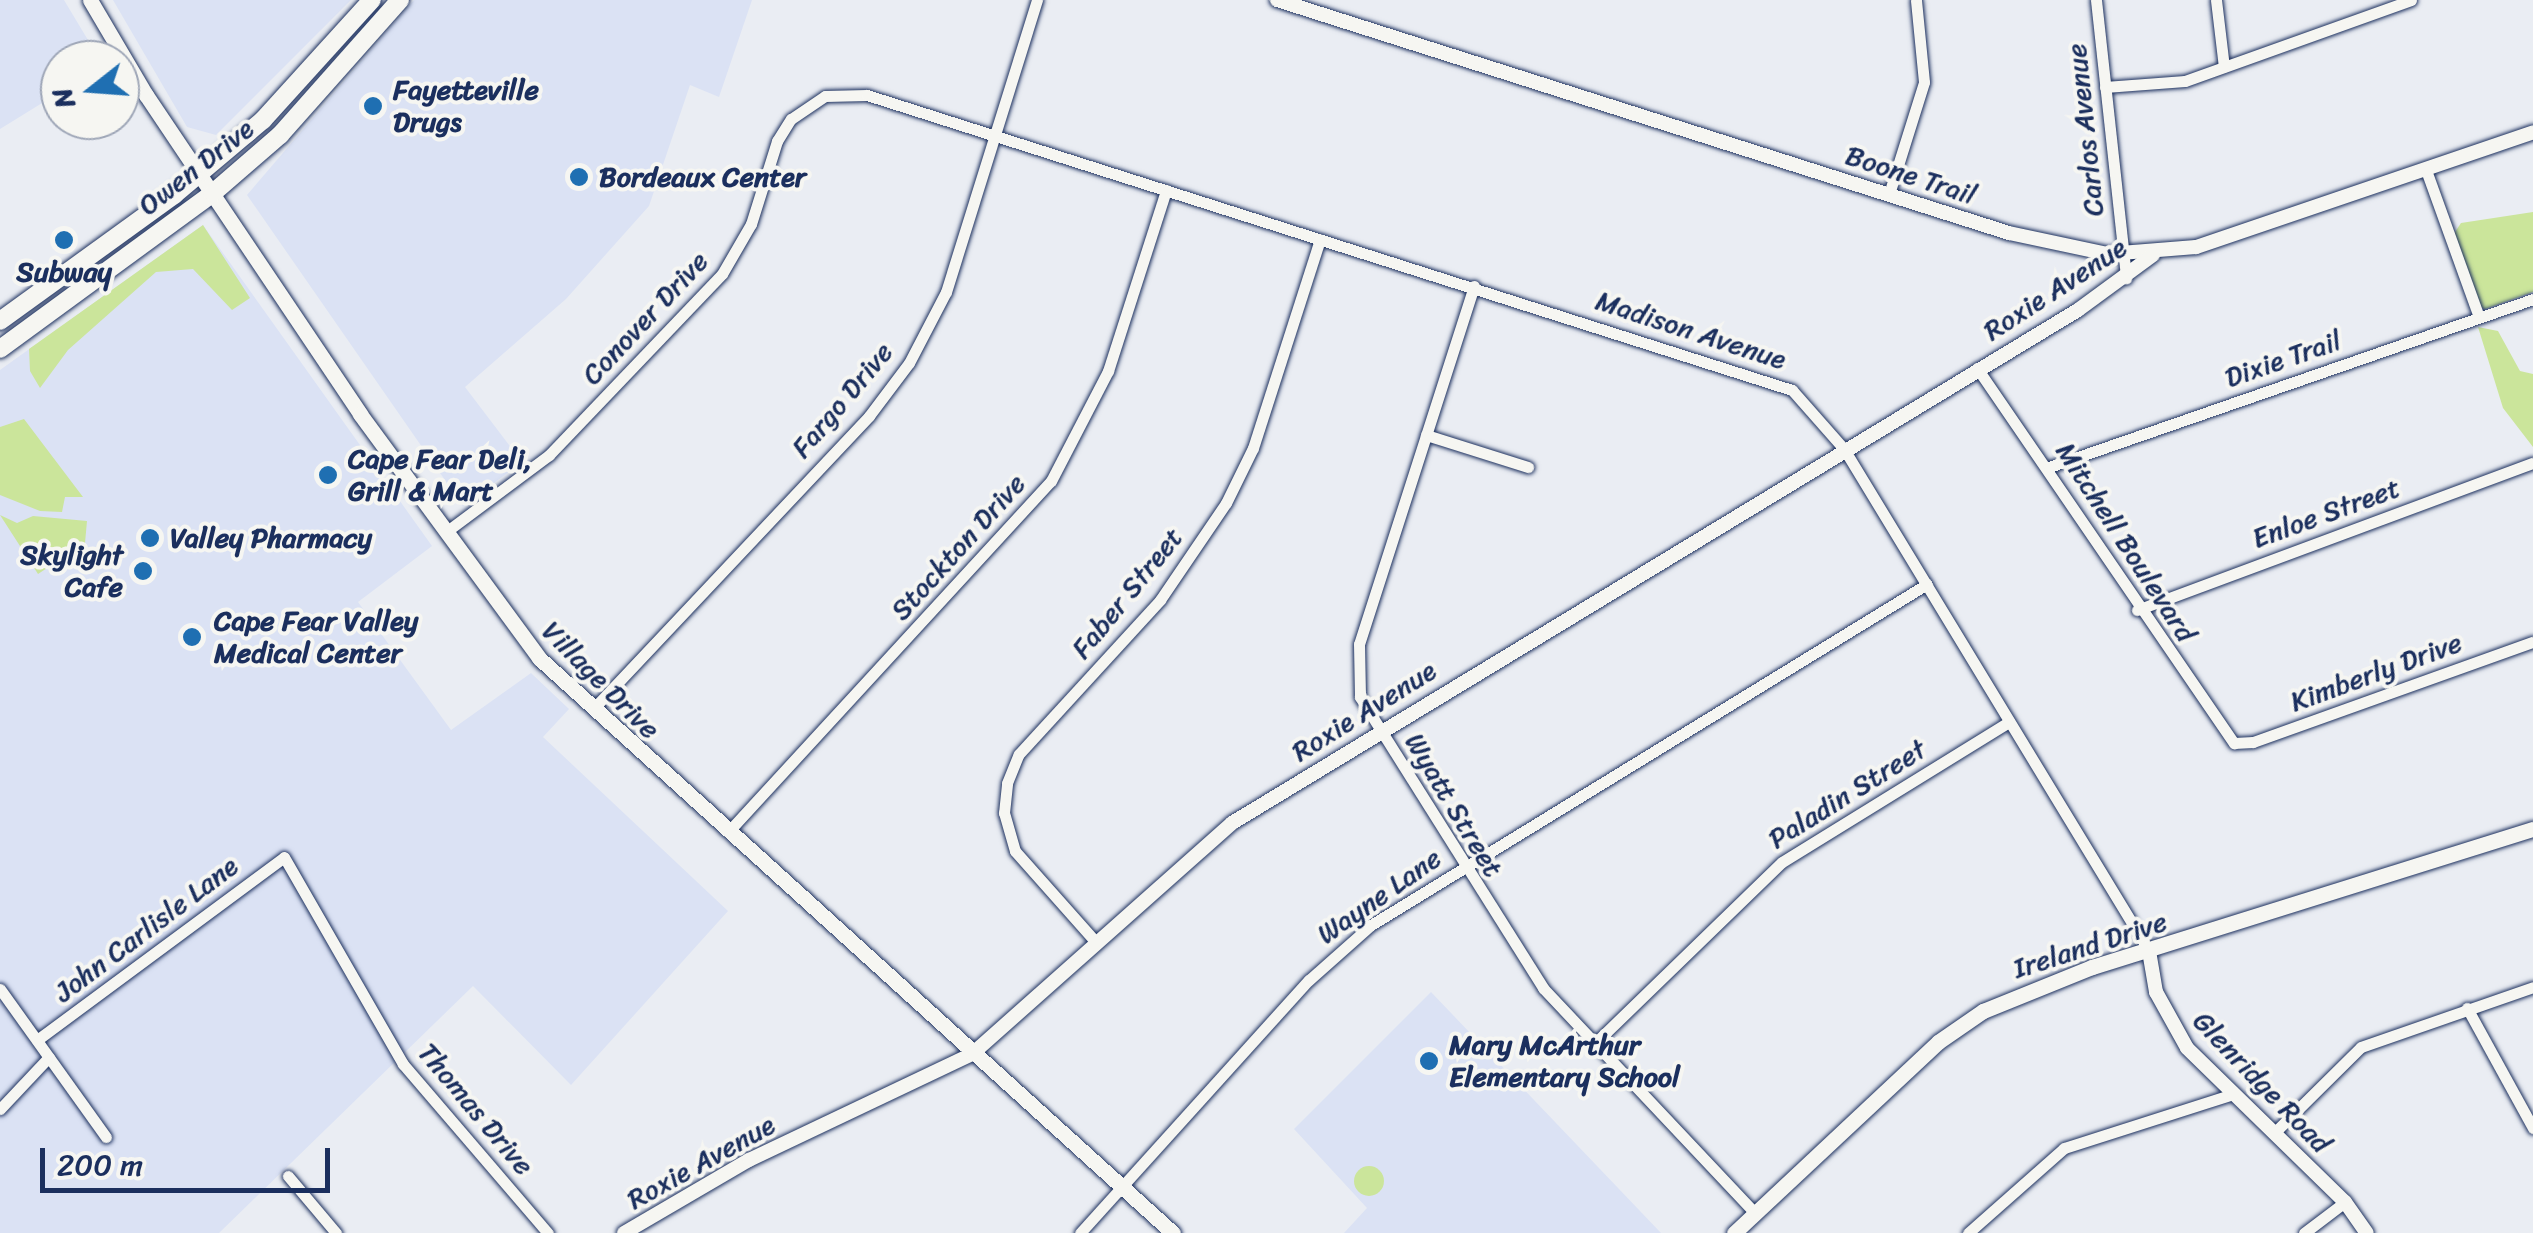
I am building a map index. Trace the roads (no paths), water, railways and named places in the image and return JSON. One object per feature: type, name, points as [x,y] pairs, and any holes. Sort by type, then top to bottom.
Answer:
[{"type":"highway","name":"Owen Drive","points":[[0,321],[200,174],[273,111],[372,0]]},
{"type":"highway","name":"Owen Drive","points":[[0,350],[213,193],[280,136],[400,0]]},
{"type":"main road","name":"Village Drive","points":[[90,0],[200,174],[530,647],[593,710],[1173,1233]]},
{"type":"main road","name":"Ireland Drive","points":[[1734,1233],[1961,1025],[2007,999],[2533,829]]},
{"type":"street","name":"Fargo Drive","points":[[593,710],[893,387],[946,292],[1036,0]]},
{"type":"street","name":"Boone Trail","points":[[1277,0],[2044,243],[2124,255],[2153,255],[2215,242],[2533,132]]},
{"type":"street","points":[[1889,194],[1924,82],[1916,0]]},
{"type":"street","name":"Carlos Avenue","points":[[2096,0],[2126,278]]},
{"type":"street","points":[[2216,0],[2224,67]]},
{"type":"street","points":[[2106,86],[2185,81],[2411,0]]},
{"type":"street","name":"Conover Drive","points":[[447,531],[550,455],[722,274],[751,224],[776,142],[800,110],[852,92],[994,136]]},
{"type":"street","name":"Madison Avenue","points":[[994,136],[1774,381],[1810,404],[1844,449],[2149,951]]},
{"type":"street","points":[[2426,170],[2479,318]]},
{"type":"street","name":"Stockton Drive","points":[[728,832],[1051,480],[1108,371],[1166,190]]},
{"type":"street","name":"Faber Street","points":[[1094,940],[1015,852],[1004,813],[1006,783],[1029,742],[1160,600],[1226,504],[1253,448],[1320,239]]},
{"type":"street","name":"Roxie Avenue","points":[[624,1233],[762,1154],[972,1054],[1209,840],[1379,731],[2126,278],[2153,255]]},
{"type":"street","name":"Wyatt Street","points":[[1474,286],[1358,644],[1357,686],[1379,731],[1462,867],[1543,988],[1592,1046],[1754,1212]]},
{"type":"street","name":"Dixie Trail","points":[[2049,466],[2533,299]]},
{"type":"street","name":"Mitchell Boulevard","points":[[1977,368],[2049,466],[2137,610],[2234,743]]},
{"type":"street","points":[[1426,435],[1528,468]]},
{"type":"street","name":"Enloe Street","points":[[2137,610],[2533,463]]},
{"type":"street","name":"Wayne Lane","points":[[1080,1233],[1338,952],[1462,867],[1926,584]]},
{"type":"street","name":"Kimberly Drive","points":[[2234,743],[2253,742],[2533,642]]},
{"type":"street","name":"Paladin Street","points":[[1592,1046],[1782,862],[2009,722]]},
{"type":"street","name":"John Carlisle Lane","points":[[38,1040],[284,857]]},
{"type":"street","name":"Thomas Drive","points":[[284,857],[402,1064],[548,1233]]},
{"type":"street","name":"Glenridge Road","points":[[2149,951],[2156,992],[2174,1030],[2232,1094],[2345,1202],[2367,1233]]},
{"type":"street","points":[[2274,1133],[2361,1046],[2533,987]]},
{"type":"street","points":[[0,989],[106,1137]]},
{"type":"street","points":[[2467,1008],[2533,1128]]},
{"type":"street","points":[[0,1110],[49,1057]]},
{"type":"street","points":[[1968,1233],[2064,1148],[2232,1094]]},
{"type":"street","points":[[288,1176],[336,1233]]},
{"type":"street","points":[[2304,1233],[2345,1202]]},
{"type":"place","name":"Fayetteville Drugs","points":[[373,106]]},
{"type":"place","name":"Bordeaux Center","points":[[579,177]]},
{"type":"place","name":"Subway","points":[[64,240]]},
{"type":"place","name":"Cape Fear Deli, Grill & Mart","points":[[328,475]]},
{"type":"place","name":"Valley Pharmacy","points":[[150,538]]},
{"type":"place","name":"Skylight Cafe","points":[[143,571]]},
{"type":"place","name":"Cape Fear Valley Medical Center","points":[[192,637]]},
{"type":"place","name":"Mary McArthur Elementary School","points":[[1429,1061]]}]
